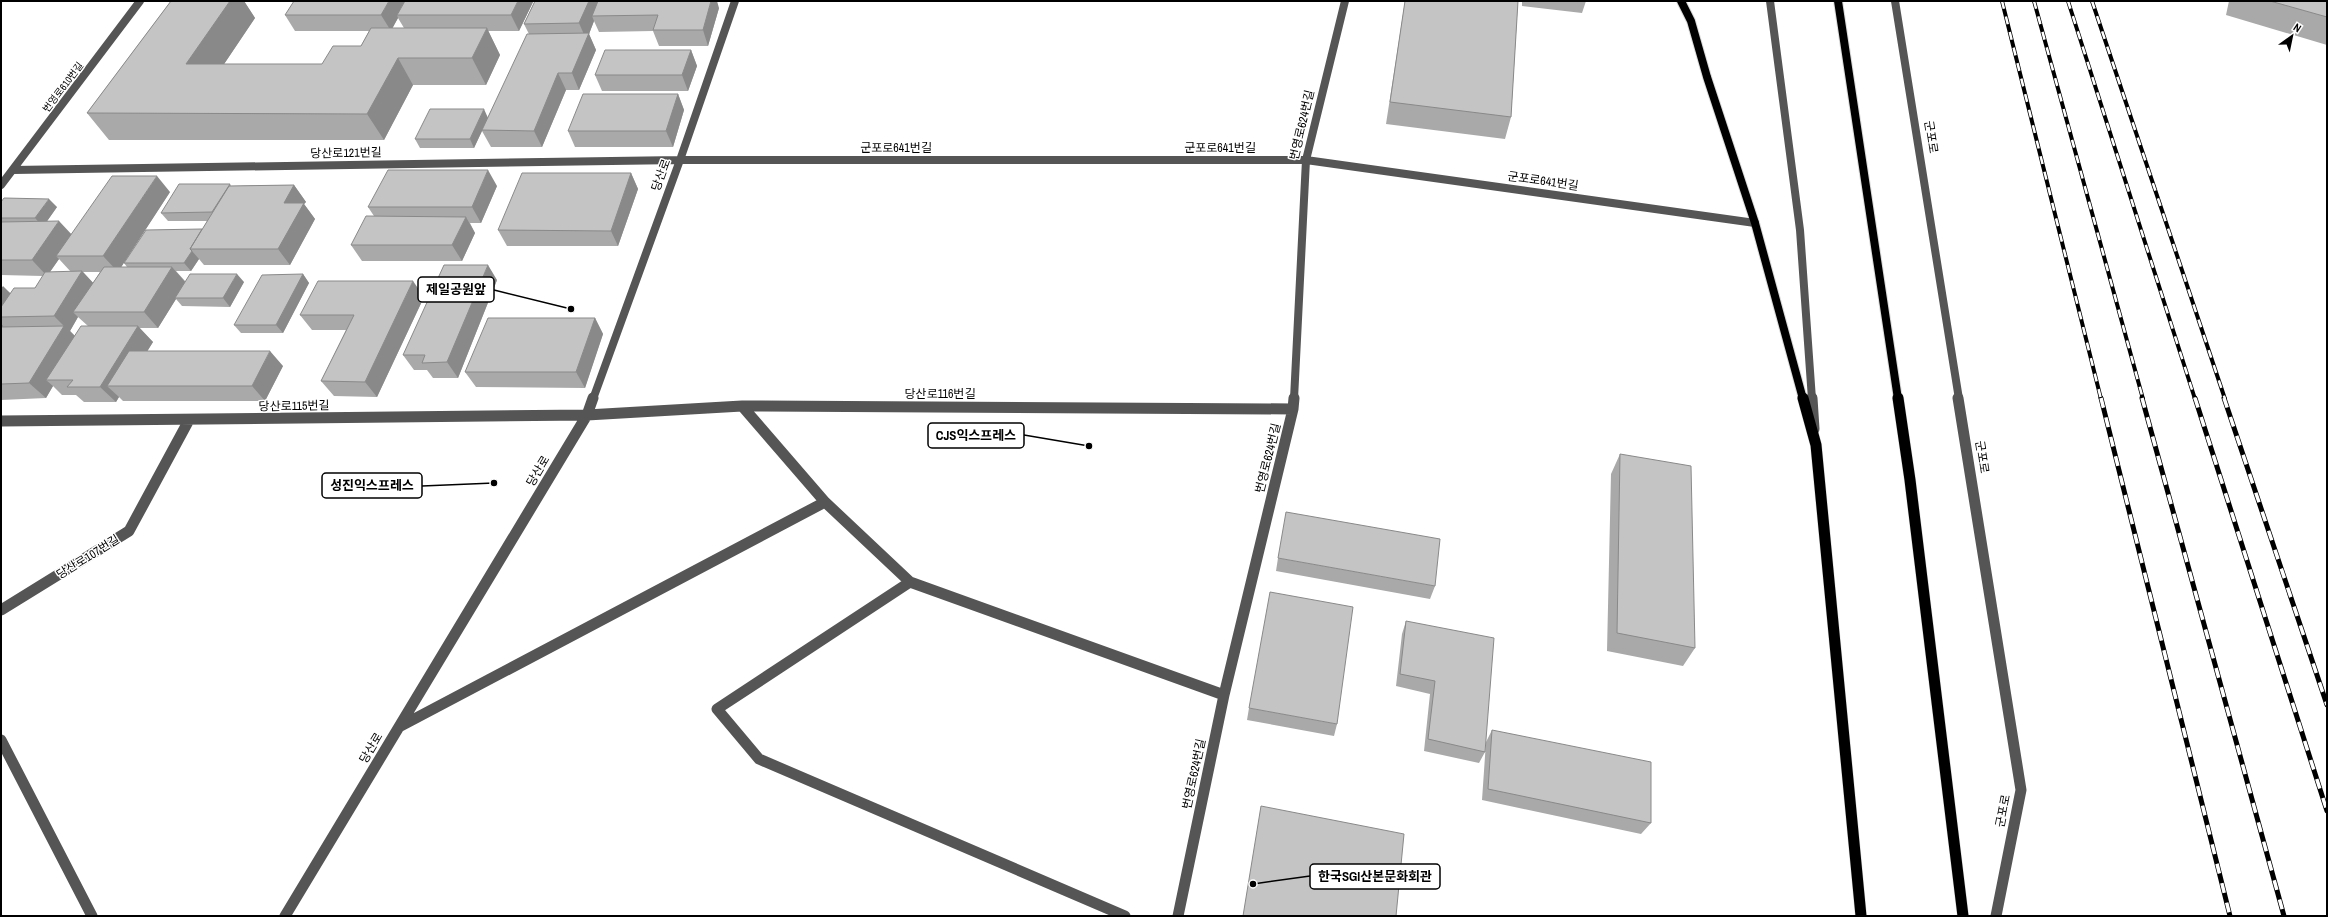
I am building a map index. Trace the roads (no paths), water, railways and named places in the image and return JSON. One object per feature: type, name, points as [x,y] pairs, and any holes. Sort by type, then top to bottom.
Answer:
[{"type":"main road","points":[[1681,1],[1691,20],[1707,77],[1755,222],[1816,445],[1861,916]]},
{"type":"main road","points":[[1838,1],[1910,480],[1963,916]]},
{"type":"street","name":"번영로610번길","points":[[1,185],[140,1]]},
{"type":"street","name":"당산로","points":[[288,915],[398,727],[587,415],[680,160],[735,1]]},
{"type":"street","name":"번영로624번길","points":[[1178,916],[1224,695],[1293,409],[1306,160],[1345,1]]},
{"type":"street","points":[[1770,1],[1800,230],[1816,445]]},
{"type":"street","name":"군포로","points":[[1895,1],[2021,790],[1996,916]]},
{"type":"street","name":"당산로121번길","points":[[12,170],[680,160]]},
{"type":"street","name":"군포로641번길","points":[[680,160],[1306,160],[1755,222]]},
{"type":"street","points":[[742,406],[825,502],[910,582],[1224,695]]},
{"type":"street","name":"당산로116번길","points":[[587,415],[742,406],[1293,409]]},
{"type":"street","name":"당산로115번길","points":[[1,421],[587,415]]},
{"type":"street","name":"당산로107번길","points":[[1,610],[129,531],[189,420]]},
{"type":"street","points":[[398,727],[825,502]]},
{"type":"street","points":[[910,582],[717,709],[759,759],[1125,916]]},
{"type":"street","points":[[1,740],[92,916]]},
{"type":"railway","points":[[2002,1],[2101,399]]},
{"type":"railway","points":[[2034,1],[2143,399]]},
{"type":"railway","points":[[2068,1],[2195,399]]},
{"type":"railway","points":[[2092,1],[2225,399]]},
{"type":"railway","points":[[2101,398],[2230,916]]},
{"type":"railway","points":[[2142,398],[2284,916]]},
{"type":"railway","points":[[2195,398],[2327,811]]},
{"type":"railway","points":[[2224,398],[2327,705]]},
{"type":"place","name":"제일공원앞","points":[[571,309]]},
{"type":"place","name":"CJS익스프레스","points":[[1089,446]]},
{"type":"place","name":"성진익스프레스","points":[[494,483]]},
{"type":"place","name":"한국SGI산본문화회관","points":[[1253,884]]}]
